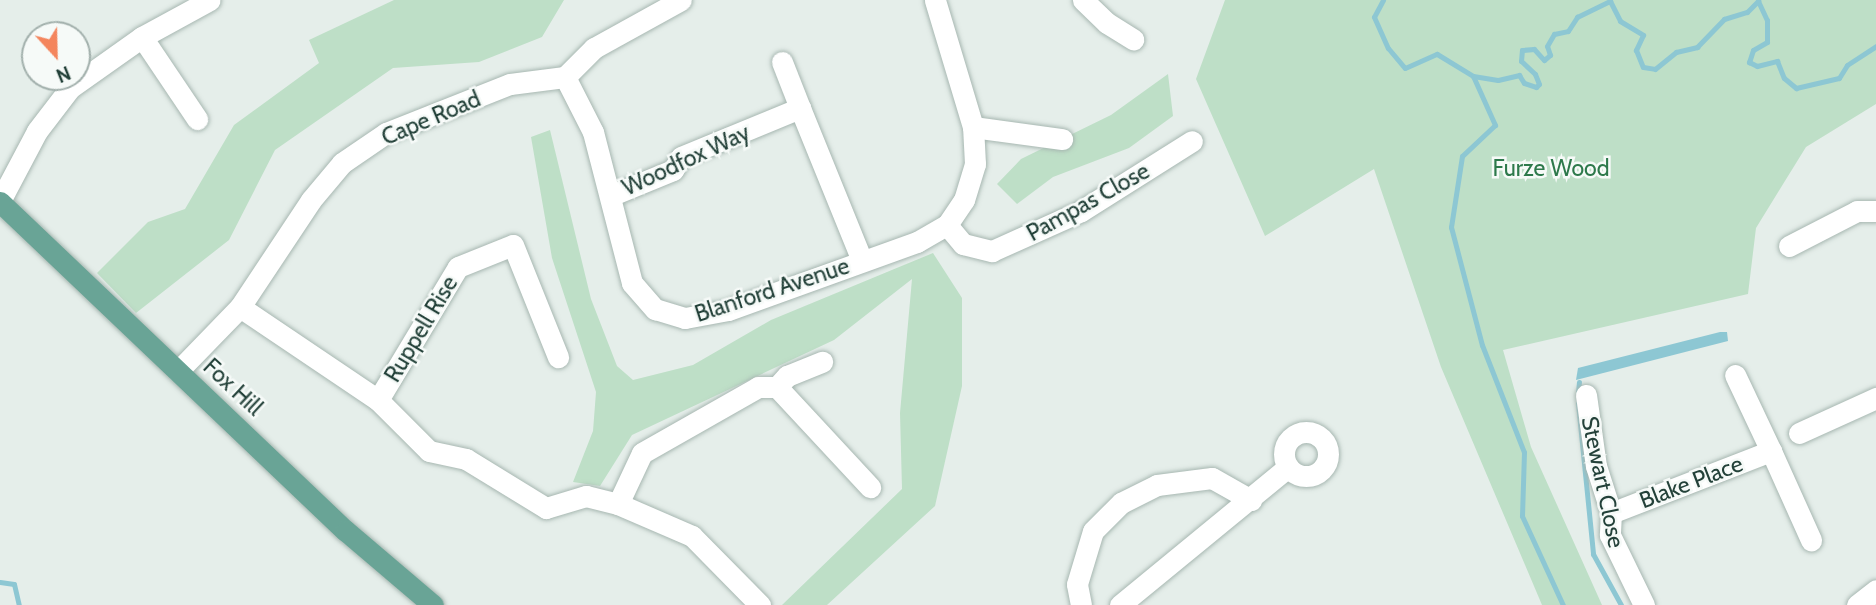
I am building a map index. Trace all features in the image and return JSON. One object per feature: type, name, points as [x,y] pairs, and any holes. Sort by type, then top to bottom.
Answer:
[{"type":"main road","name":"Fox Hill","points":[[0,201],[424,602]]},
{"type":"street","points":[[0,201],[37,131],[70,88],[142,37],[210,0]]},
{"type":"street","points":[[565,77],[594,48],[681,0]]},
{"type":"street","name":"Blanford Avenue","points":[[565,77],[593,132],[612,195],[632,283],[655,309],[685,318],[729,310],[916,242],[947,225],[964,200],[975,164],[973,127],[935,0]]},
{"type":"street","points":[[1083,0],[1107,23],[1133,39]]},
{"type":"street","points":[[142,37],[197,119]]},
{"type":"street","points":[[782,62],[862,261]]},
{"type":"street","name":"Cape Road","points":[[178,371],[240,307],[310,200],[353,155],[386,133],[510,84],[565,77]]},
{"type":"street","name":"Woodfox Way","points":[[612,195],[673,170],[681,157],[800,108]]},
{"type":"street","points":[[973,127],[1062,139]]},
{"type":"street","name":"Pampas Close","points":[[947,225],[964,244],[992,251],[1081,211],[1192,141]]},
{"type":"street","points":[[1789,246],[1857,211],[1876,211]]},
{"type":"street","name":"Ruppell Rise","points":[[378,400],[458,267],[513,245],[558,357]]},
{"type":"street","name":"Ruppell Rise","points":[[240,307],[378,400],[429,451],[466,459],[546,509],[586,496],[618,504],[692,536],[760,605]]},
{"type":"street","points":[[777,387],[787,376],[822,362]]},
{"type":"street","name":"Blake Place","points":[[1735,375],[1811,540]]},
{"type":"street","points":[[618,504],[642,453],[758,387],[777,387],[870,487]]},
{"type":"street","name":"Stewart Close","points":[[1586,395],[1596,466],[1611,513],[1610,535],[1644,605]]},
{"type":"street","points":[[1799,433],[1876,398]]},
{"type":"street","name":"Blake Place","points":[[1611,513],[1771,451]]},
{"type":"street","points":[[1120,605],[1288,467]]},
{"type":"street","points":[[1081,605],[1077,584],[1093,531],[1121,503],[1157,485],[1212,478],[1251,500]]},
{"type":"street","points":[[1857,605],[1876,590]]},
{"type":"green space","points":[[394,0],[564,0],[542,37],[479,62],[393,68],[275,150],[229,240],[136,313],[97,273],[148,222],[185,209],[234,125],[319,63],[309,40]]},
{"type":"green space","name":"Furze Wood","points":[[1225,0],[1876,0],[1876,104],[1806,147],[1756,228],[1748,294],[1503,350],[1531,447],[1602,605],[1542,605],[1441,367],[1374,169],[1265,236],[1196,79]]},
{"type":"green space","points":[[1168,74],[1173,116],[1129,148],[1053,177],[1017,204],[997,184],[1021,159],[1111,115]]},
{"type":"green space","points":[[550,130],[591,299],[617,366],[633,380],[693,365],[771,320],[933,253],[962,298],[962,386],[935,506],[827,605],[782,605],[902,489],[900,413],[912,279],[834,340],[632,435],[600,486],[573,482],[593,431],[596,392],[552,258],[531,137]]},
{"type":"water","points":[[1727,332],[1728,341],[1576,380],[1578,368]]},
{"type":"waterway","points":[[1383,0],[1374,17],[1388,48],[1405,68],[1437,54],[1473,76],[1498,80],[1519,75],[1524,83],[1536,87],[1539,84],[1535,74],[1521,61],[1522,50],[1534,49],[1544,60],[1550,55],[1547,46],[1554,34],[1568,31],[1577,17],[1610,1],[1620,21],[1643,35],[1636,50],[1643,67],[1655,69],[1676,52],[1697,47],[1724,19],[1747,12],[1758,1],[1767,20],[1767,42],[1753,50],[1749,62],[1757,66],[1777,61],[1784,78],[1796,88],[1839,78],[1847,65],[1876,46]]},
{"type":"waterway","points":[[1473,76],[1495,125],[1462,156],[1451,227],[1482,345],[1524,452],[1522,516],[1563,605]]},
{"type":"waterway","points":[[1578,393],[1579,382]]},
{"type":"waterway","points":[[1578,403],[1593,554],[1621,605]]},
{"type":"waterway","points":[[0,582],[14,584],[19,605]]}]
